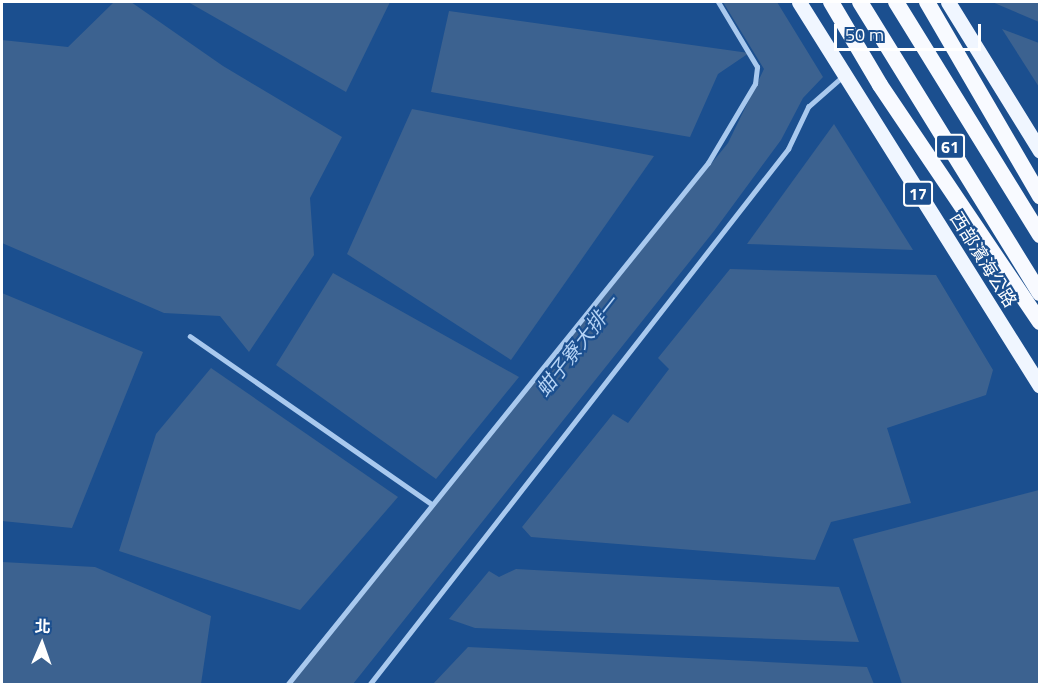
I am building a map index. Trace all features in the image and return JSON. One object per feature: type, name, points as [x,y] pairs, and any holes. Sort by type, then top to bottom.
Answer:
[{"type":"highway","points":[[831,2],[880,85],[1040,322]]},
{"type":"highway","name":"61","points":[[860,2],[1040,293]]},
{"type":"highway","name":"61","points":[[896,2],[1040,236]]},
{"type":"highway","points":[[927,2],[1040,196]]},
{"type":"main road","name":"西部濱海公路","points":[[799,2],[1040,386]]},
{"type":"main road","points":[[948,2],[1040,151]]},
{"type":"lane","points":[[288,684],[708,163],[754,84],[757,67],[718,2]]},
{"type":"lane","points":[[370,684],[788,149],[808,107],[843,75]]},
{"type":"lane","points":[[190,336],[432,504]]},
{"type":"water","points":[[114,2],[131,2],[223,66],[342,137],[310,198],[314,255],[249,352],[220,316],[164,313],[2,243],[2,40],[68,47]]},
{"type":"water","points":[[188,2],[390,2],[346,92]]},
{"type":"water","name":"蚶子寮大排一","points":[[723,2],[777,2],[823,77],[803,98],[781,140],[714,231],[353,684],[289,684],[728,143],[764,69]]},
{"type":"water","points":[[992,2],[1039,2],[1039,22]]},
{"type":"water","points":[[449,11],[749,53],[718,74],[690,137],[431,92]]},
{"type":"water","points":[[1002,29],[1039,43],[1039,87]]},
{"type":"water","points":[[412,109],[654,156],[511,360],[347,254]]},
{"type":"water","points":[[834,124],[913,250],[747,244]]},
{"type":"water","points":[[730,269],[936,275],[993,370],[986,395],[887,428],[911,503],[831,522],[815,560],[531,537],[522,527],[613,414],[628,423],[669,369],[658,358]]},
{"type":"water","points":[[333,273],[519,377],[436,479],[276,365]]},
{"type":"water","points":[[2,293],[143,352],[72,528],[2,521]]},
{"type":"water","points":[[211,368],[398,497],[300,610],[119,551],[156,434]]},
{"type":"water","points":[[1039,490],[1039,684],[902,684],[853,539]]},
{"type":"water","points":[[2,562],[95,567],[211,616],[201,684],[2,684]]},
{"type":"water","points":[[516,569],[839,587],[859,642],[475,628],[449,619],[489,571],[499,577]]},
{"type":"water","points":[[468,647],[867,667],[874,684],[433,684]]}]
